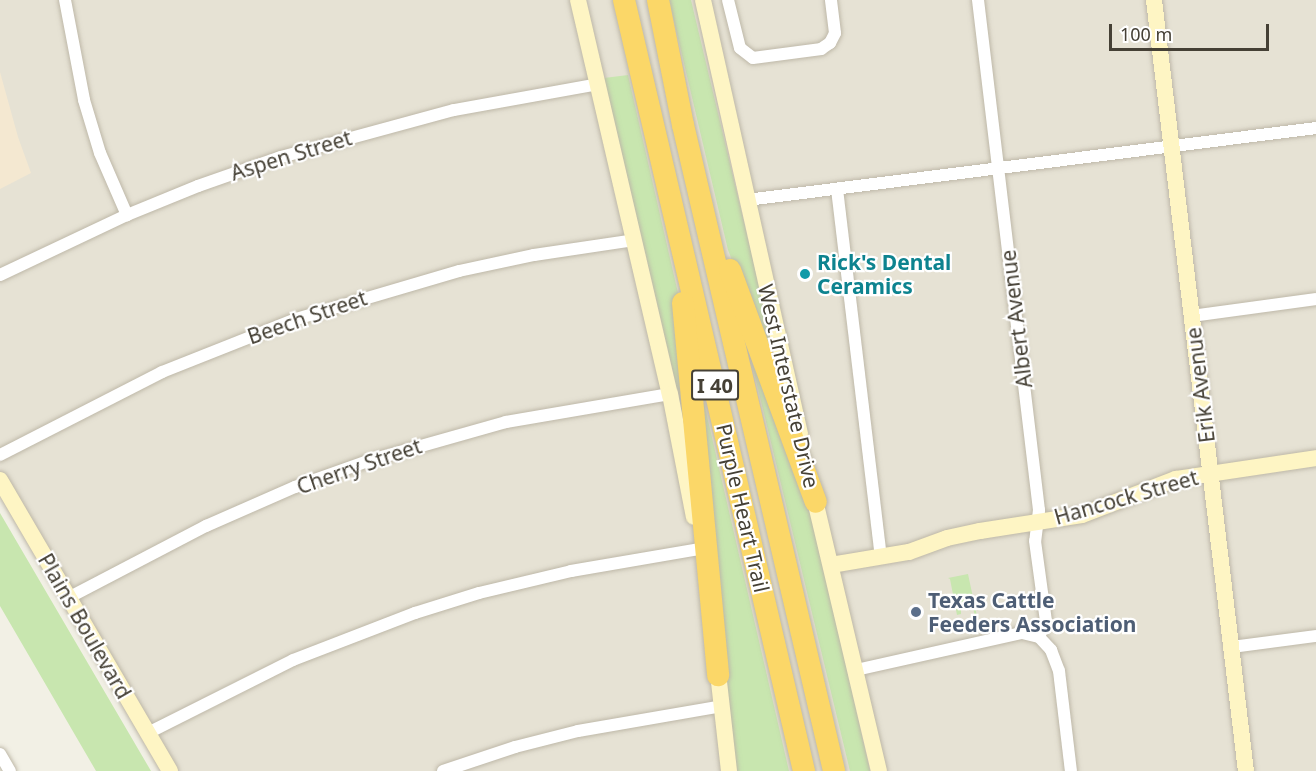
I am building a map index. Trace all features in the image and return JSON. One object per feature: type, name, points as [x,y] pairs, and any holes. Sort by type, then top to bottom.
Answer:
[{"type":"highway","name":"Purple Heart Trail","points":[[624,0],[670,188],[804,771]]},
{"type":"highway","name":"Purple Heart Trail","points":[[658,0],[683,124],[834,771]]},
{"type":"highway","points":[[683,124],[730,272],[816,502]]},
{"type":"highway","points":[[670,188],[690,359],[718,675]]},
{"type":"main road","points":[[578,0],[670,394],[700,549],[729,771]]},
{"type":"main road","name":"West Interstate Drive","points":[[703,0],[879,771]]},
{"type":"main road","name":"Erik Avenue","points":[[1154,0],[1246,771]]},
{"type":"main road","name":"Hancock Street","points":[[831,565],[881,557],[960,535],[1082,515],[1160,483],[1211,473],[1316,458]]},
{"type":"main road","name":"Plains Boulevard","points":[[0,480],[170,771]]},
{"type":"street","points":[[65,0],[84,100],[100,153],[127,215]]},
{"type":"street","points":[[728,0],[740,48],[753,58],[821,49],[830,44],[835,33],[831,0]]},
{"type":"street","name":"Albert Avenue","points":[[978,0],[1039,510],[1035,541],[1046,621],[1040,636]]},
{"type":"street","name":"Aspen Street","points":[[0,275],[127,215],[236,171],[335,140],[454,110],[598,84]]},
{"type":"street","points":[[747,200],[1316,128]]},
{"type":"street","points":[[837,189],[881,557]]},
{"type":"street","name":"Beech Street","points":[[0,455],[162,372],[296,319],[459,271],[534,255],[634,240]]},
{"type":"street","points":[[1192,316],[1316,299]]},
{"type":"street","name":"Cherry Street","points":[[68,598],[215,522],[295,487],[368,461],[506,422],[670,394]]},
{"type":"street","points":[[148,733],[293,660],[415,613],[479,593],[561,573],[700,549]]},
{"type":"street","points":[[856,670],[1022,633],[1040,636],[1051,650],[1059,671],[1071,771]]},
{"type":"street","points":[[1232,647],[1316,636]]},
{"type":"street","points":[[443,771],[505,750],[578,731],[722,706]]},
{"type":"street","points":[[0,754],[10,771]]},
{"type":"shaded area","points":[[0,0],[1316,0],[1316,771],[167,771],[0,486]]},
{"type":"shaded area","points":[[0,72],[18,137],[31,173],[0,189]]},
{"type":"green space","points":[[669,0],[691,0],[785,394],[728,250]]},
{"type":"green space","points":[[628,75],[678,293],[695,449],[691,449],[604,78]]},
{"type":"green space","points":[[747,343],[807,494],[870,771],[850,771]]},
{"type":"green space","points":[[699,403],[704,403],[789,771],[736,771]]},
{"type":"green space","points":[[0,513],[151,771],[96,771],[0,606]]},
{"type":"green space","points":[[968,574],[977,616],[973,608],[961,610],[961,614],[957,615],[948,578]]},
{"type":"place","name":"Rick's Dental Ceramics","points":[[805,274]]},
{"type":"place","name":"Texas Cattle Feeders Association","points":[[916,612]]}]
